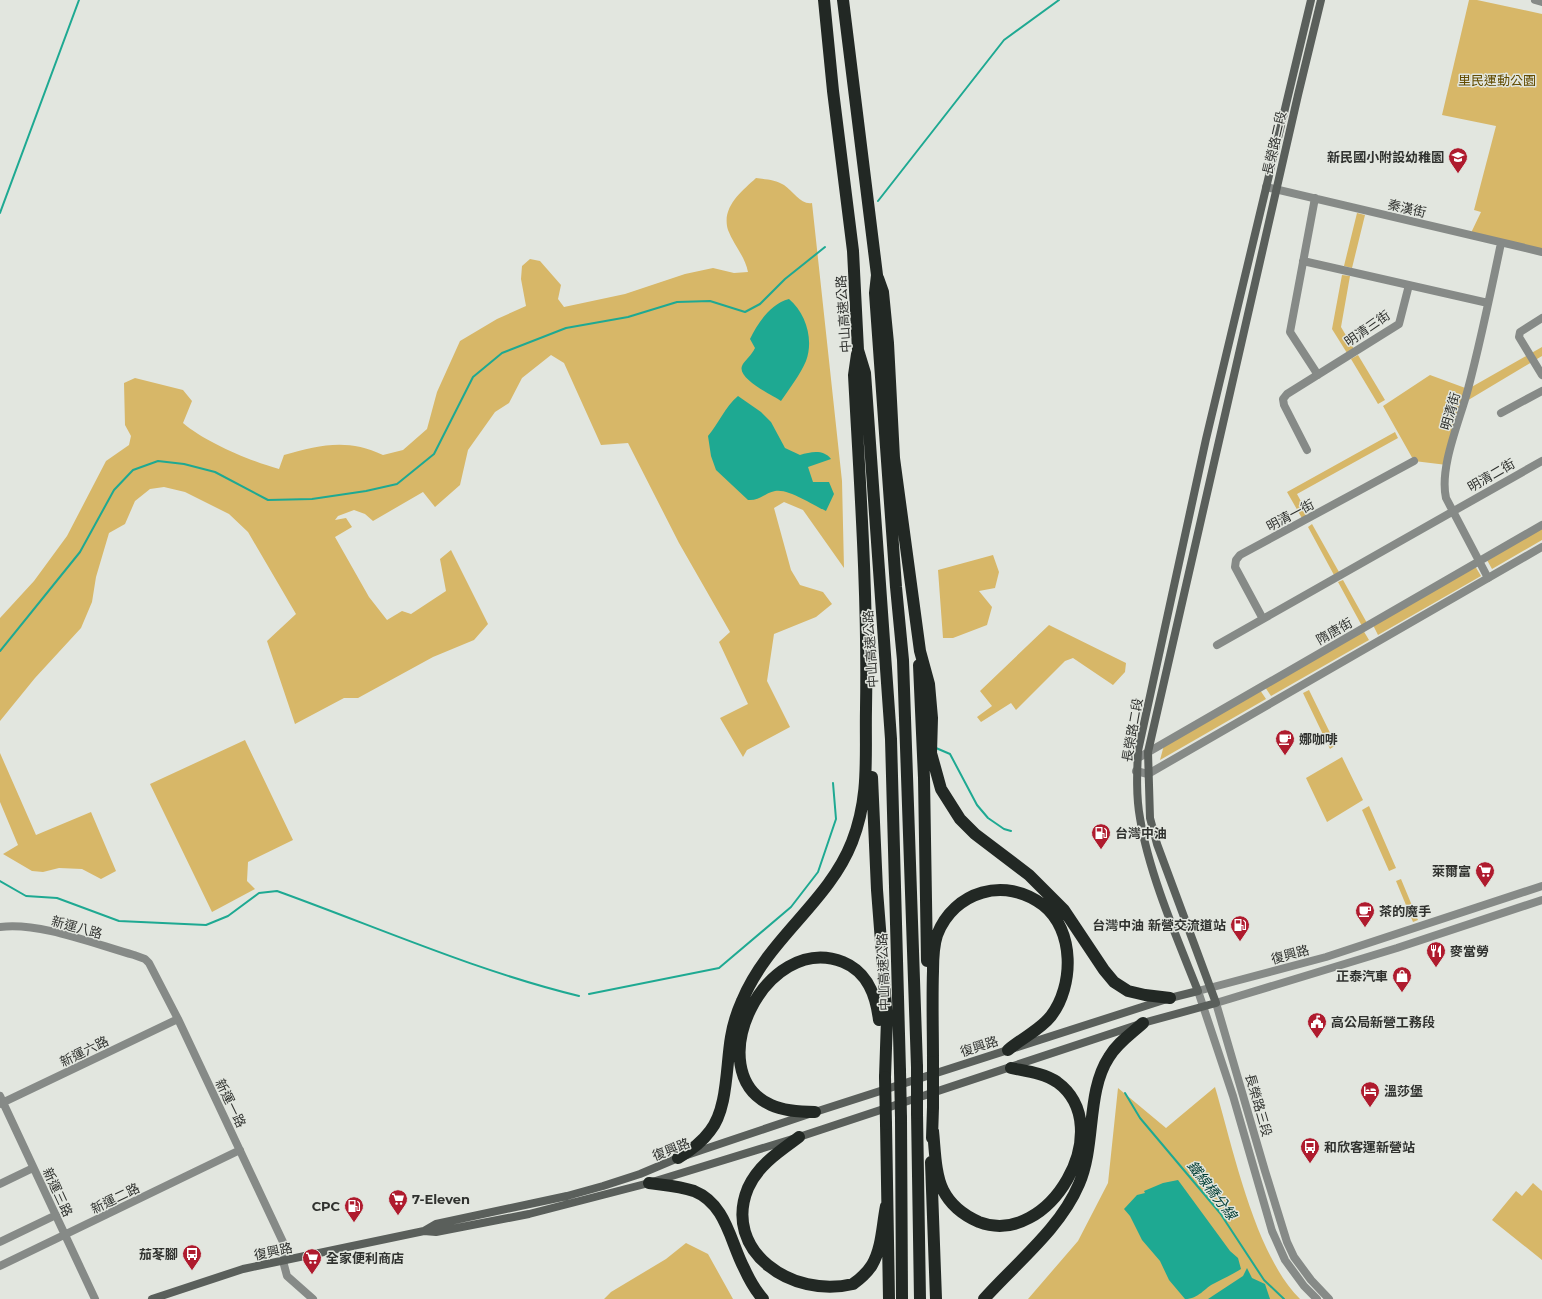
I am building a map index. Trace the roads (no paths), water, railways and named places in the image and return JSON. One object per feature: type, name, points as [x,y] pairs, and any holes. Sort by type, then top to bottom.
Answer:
[{"type":"highway","name":"中山高速公路","points":[[824,0],[833,92],[853,251],[858,350],[865,373],[891,739],[901,1118],[902,1299]]},
{"type":"highway","points":[[842,0],[877,275],[883,292],[888,343],[894,458],[920,651],[929,684],[932,718],[931,754],[935,771],[941,789],[960,819],[974,834],[1030,875],[1047,891],[1064,910],[1104,970],[1114,982],[1128,991],[1145,996],[1170,998]]},
{"type":"highway","points":[[877,275],[875,293],[883,420],[903,660],[917,1067],[920,1299]]},
{"type":"highway","points":[[678,1158],[700,1142],[712,1130],[720,1113],[731,1034],[749,984],[771,950],[831,881],[852,844],[863,800],[867,772],[867,689],[863,532],[854,375],[858,350]]},
{"type":"highway","points":[[920,651],[919,669],[926,877],[926,950],[928,975],[931,987]]},
{"type":"highway","points":[[867,689],[870,702],[874,822],[887,1019],[885,1077],[886,1206],[888,1223],[889,1299]]},
{"type":"highway","points":[[1008,1050],[1032,1034],[1050,1016],[1060,1002],[1068,969],[1067,952],[1063,935],[1056,920],[1044,906],[1032,898],[1006,889],[977,893],[964,899],[944,920],[936,936],[931,987],[933,1131],[943,1189],[952,1204],[965,1216],[996,1226],[1014,1224],[1030,1218],[1046,1207],[1067,1178],[1078,1153],[1082,1132],[1080,1114],[1071,1096],[1057,1081],[1037,1073],[1011,1068]]},
{"type":"highway","points":[[815,1112],[795,1111],[770,1105],[755,1093],[743,1076],[740,1058],[740,1040],[744,1023],[753,1004],[765,987],[780,972],[795,963],[813,957],[831,957],[850,965],[865,980],[876,998],[885,1053]]},
{"type":"highway","points":[[984,1299],[1053,1225],[1068,1204],[1079,1184],[1087,1163],[1099,1078],[1105,1064],[1122,1041],[1143,1023]]},
{"type":"highway","points":[[933,1131],[930,1146],[936,1299]]},
{"type":"highway","points":[[770,1280],[758,1266],[748,1247],[742,1221],[744,1203],[749,1187],[759,1172],[771,1158],[799,1137]]},
{"type":"highway","points":[[649,1183],[695,1191],[709,1199],[722,1217],[743,1268],[757,1292],[763,1299]]},
{"type":"highway","points":[[820,1298],[835,1295],[847,1289],[861,1278],[872,1265],[877,1253],[886,1206]]},
{"type":"main road","name":"長榮路二段","points":[[1198,991],[1169,916],[1147,849],[1140,818],[1136,771],[1157,663],[1213,408],[1311,0]]},
{"type":"main road","name":"長榮路二段","points":[[1216,1003],[1157,844],[1150,818],[1148,752],[1252,292],[1321,0]]},
{"type":"main road","points":[[1242,288],[1252,292]]},
{"type":"main road","points":[[1213,408],[1225,410]]},
{"type":"main road","points":[[1178,572],[1188,574]]},
{"type":"main road","points":[[1157,663],[1167,665]]},
{"type":"main road","name":"復興路","points":[[424,1231],[436,1224],[567,1196],[603,1186],[640,1174],[678,1158],[815,1112],[1170,998],[1198,991]]},
{"type":"main road","name":"復興路","points":[[152,1299],[229,1273],[424,1231],[436,1232],[529,1214],[649,1183],[799,1137],[1143,1023],[1216,1003]]},
{"type":"street","points":[[1535,0],[1542,2]]},
{"type":"street","name":"秦漢街","points":[[1266,187],[1542,252]]},
{"type":"street","points":[[1315,198],[1290,332],[1318,375]]},
{"type":"street","name":"明清街","points":[[1488,578],[1446,498],[1444,486],[1447,465],[1468,390],[1501,243]]},
{"type":"street","points":[[1303,261],[1488,303]]},
{"type":"street","name":"明清三街","points":[[1308,450],[1284,405],[1283,399],[1287,394],[1399,324],[1409,285]]},
{"type":"street","points":[[1542,318],[1520,332],[1519,337],[1542,375]]},
{"type":"street","points":[[1501,413],[1542,391]]},
{"type":"street","name":"明清二街","points":[[1453,511],[1542,460]]},
{"type":"street","name":"明清一街","points":[[1263,619],[1235,567],[1236,560],[1240,555],[1414,461]]},
{"type":"street","points":[[1217,645],[1453,511]]},
{"type":"street","name":"隋唐街","points":[[1138,758],[1542,525]]},
{"type":"street","points":[[1136,771],[1148,774],[1542,547]]},
{"type":"street","name":"復興路","points":[[1198,991],[1326,957],[1542,886]]},
{"type":"street","name":"復興路","points":[[1216,1003],[1368,958],[1542,900]]},
{"type":"street","name":"新運八路","points":[[0,927],[19,926],[44,930],[145,959]]},
{"type":"street","name":"新運一路","points":[[145,959],[149,963],[178,1019],[283,1242],[283,1261],[286,1276],[313,1299]]},
{"type":"street","name":"長榮路二段","points":[[1198,991],[1203,1007]]},
{"type":"street","name":"長榮路三段","points":[[1216,1003],[1277,1213],[1294,1257],[1311,1280],[1329,1299]]},
{"type":"street","name":"長榮路三段","points":[[1203,1007],[1233,1096],[1267,1216],[1278,1246],[1285,1260],[1304,1286],[1317,1299]]},
{"type":"street","name":"新運六路","points":[[1,1101],[178,1019]]},
{"type":"street","name":"新運三路","points":[[1,1101],[95,1299]]},
{"type":"street","name":"新運二路","points":[[0,1266],[240,1150]]},
{"type":"street","points":[[0,1184],[33,1168]]},
{"type":"street","points":[[1267,1216],[1277,1213]]},
{"type":"street","points":[[0,1242],[56,1215]]},
{"type":"waterway","points":[[0,213],[79,0]]},
{"type":"waterway","points":[[878,201],[1004,40],[1059,0]]},
{"type":"waterway","points":[[0,651],[80,552],[114,490],[133,470],[158,461],[184,464],[215,472],[268,500],[312,499],[366,491],[397,484],[434,454],[473,377],[502,353],[566,328],[628,317],[677,302],[710,301],[745,312],[760,304],[785,279],[825,247]]},
{"type":"waterway","points":[[936,748],[950,754],[977,805],[988,818],[1004,829],[1011,831]]},
{"type":"waterway","points":[[589,994],[719,968],[791,907],[818,872],[836,819],[833,783]]},
{"type":"waterway","points":[[0,881],[26,896],[57,898],[119,921],[206,925],[228,916],[259,893],[277,891],[427,948],[502,974],[579,996]]},
{"type":"waterway","name":"鐵線橋分線","points":[[1125,1093],[1140,1118],[1220,1213],[1264,1280],[1284,1299]]},
{"type":"place","name":"新民國小附設幼稚園","points":[[1458,174]]},
{"type":"place","name":"娜咖啡","points":[[1285,756]]},
{"type":"place","name":"台灣中油","points":[[1101,850]]},
{"type":"place","name":"萊爾富","points":[[1485,888]]},
{"type":"place","name":"茶的魔手","points":[[1365,928]]},
{"type":"place","name":"台灣中油 新營交流道站","points":[[1240,942]]},
{"type":"place","name":"麥當勞","points":[[1436,968]]},
{"type":"place","name":"正泰汽車","points":[[1402,993]]},
{"type":"place","name":"高公局新營工務段","points":[[1317,1039]]},
{"type":"place","name":"溫莎堡","points":[[1370,1108]]},
{"type":"place","name":"和欣客運新營站","points":[[1310,1164]]},
{"type":"place","name":"7-Eleven","points":[[398,1216]]},
{"type":"place","name":"CPC","points":[[354,1223]]},
{"type":"place","name":"茄苳腳","points":[[192,1271]]},
{"type":"place","name":"全家便利商店","points":[[312,1275]]},
{"type":"park label","name":"里民運動公園","points":[[1497,80]]}]
